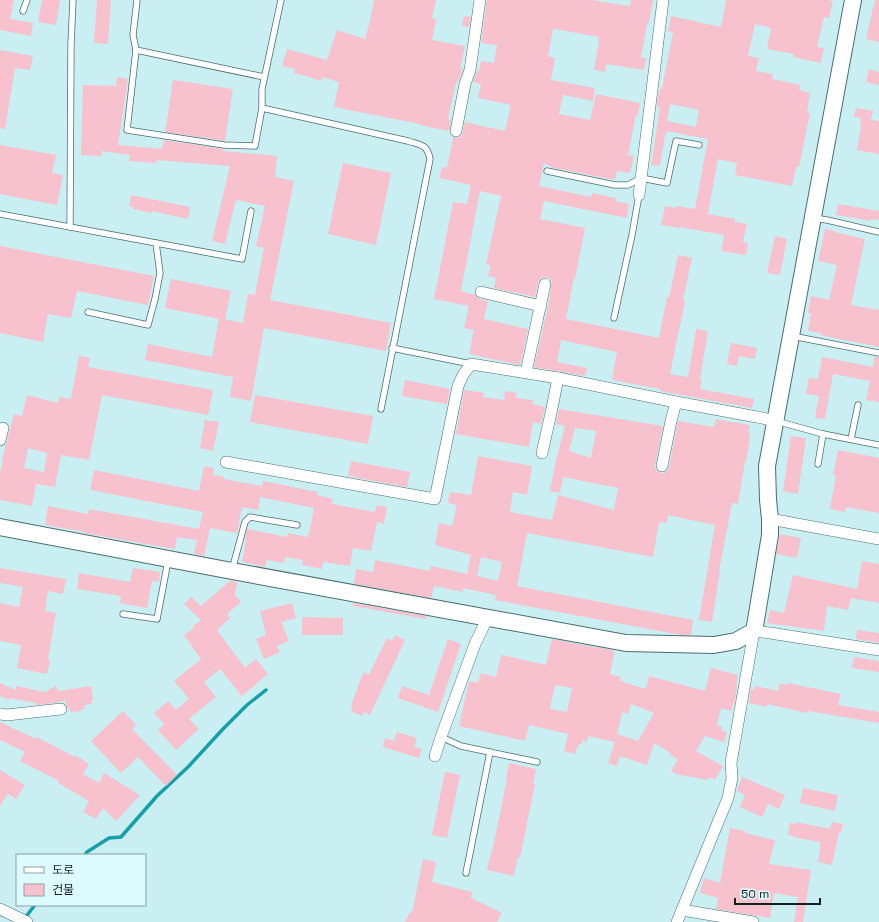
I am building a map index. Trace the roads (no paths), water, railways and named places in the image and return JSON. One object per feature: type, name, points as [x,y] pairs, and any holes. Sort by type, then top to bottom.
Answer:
[{"type":"street","points":[[456,131],[465,84],[470,70],[480,0]]},
{"type":"street","points":[[639,195],[663,0]]},
{"type":"street","points":[[678,922],[728,798],[732,778],[731,763],[770,535],[767,466],[814,218],[853,0]]},
{"type":"street","points":[[526,372],[545,284]]},
{"type":"street","points":[[481,292],[541,306]]},
{"type":"street","points":[[226,462],[435,499],[458,386],[463,375],[471,364],[526,372],[676,402],[757,416],[776,421]]},
{"type":"street","points":[[542,453],[558,378]]},
{"type":"street","points":[[662,466],[676,402]]},
{"type":"street","points":[[0,440],[3,428]]},
{"type":"street","points":[[770,519],[879,539]]},
{"type":"street","points":[[0,527],[626,643],[714,645],[736,641],[754,632],[770,633],[879,650]]},
{"type":"street","points":[[435,756],[475,644],[488,617]]},
{"type":"street","points":[[0,714],[7,715],[61,710]]},
{"type":"street","points":[[0,909],[27,922]]},
{"type":"street","points":[[682,910],[753,922]]},
{"type":"lane","points":[[23,11],[27,0]]},
{"type":"lane","points":[[70,227],[71,44],[73,0]]},
{"type":"lane","points":[[137,0],[133,35],[136,50],[127,130],[224,145],[255,146],[262,108],[262,89],[264,77],[281,0]]},
{"type":"lane","points":[[136,50],[264,77]]},
{"type":"lane","points":[[262,108],[408,141],[424,146],[429,151],[430,159],[381,409]]},
{"type":"lane","points":[[547,171],[615,185],[628,185],[641,178],[667,183],[676,142],[698,145]]},
{"type":"lane","points":[[614,318],[639,195]]},
{"type":"lane","points":[[0,214],[242,259],[251,211]]},
{"type":"lane","points":[[814,218],[879,232]]},
{"type":"lane","points":[[88,312],[148,325],[160,273],[156,243]]},
{"type":"lane","points":[[792,336],[879,353]]},
{"type":"lane","points":[[392,348],[471,364]]},
{"type":"lane","points":[[851,439],[858,405]]},
{"type":"lane","points":[[776,421],[823,434],[879,445]]},
{"type":"lane","points":[[818,464],[823,434]]},
{"type":"lane","points":[[232,571],[245,522],[250,517],[296,525]]},
{"type":"lane","points":[[123,614],[157,618],[168,559]]},
{"type":"lane","points":[[441,737],[461,746],[537,762]]},
{"type":"lane","points":[[466,874],[490,752]]},
{"type":"waterway","points":[[86,854],[109,838],[121,837],[157,796],[188,767],[223,729],[247,705],[266,690]]},
{"type":"waterway","points":[[24,919],[34,906]]}]
